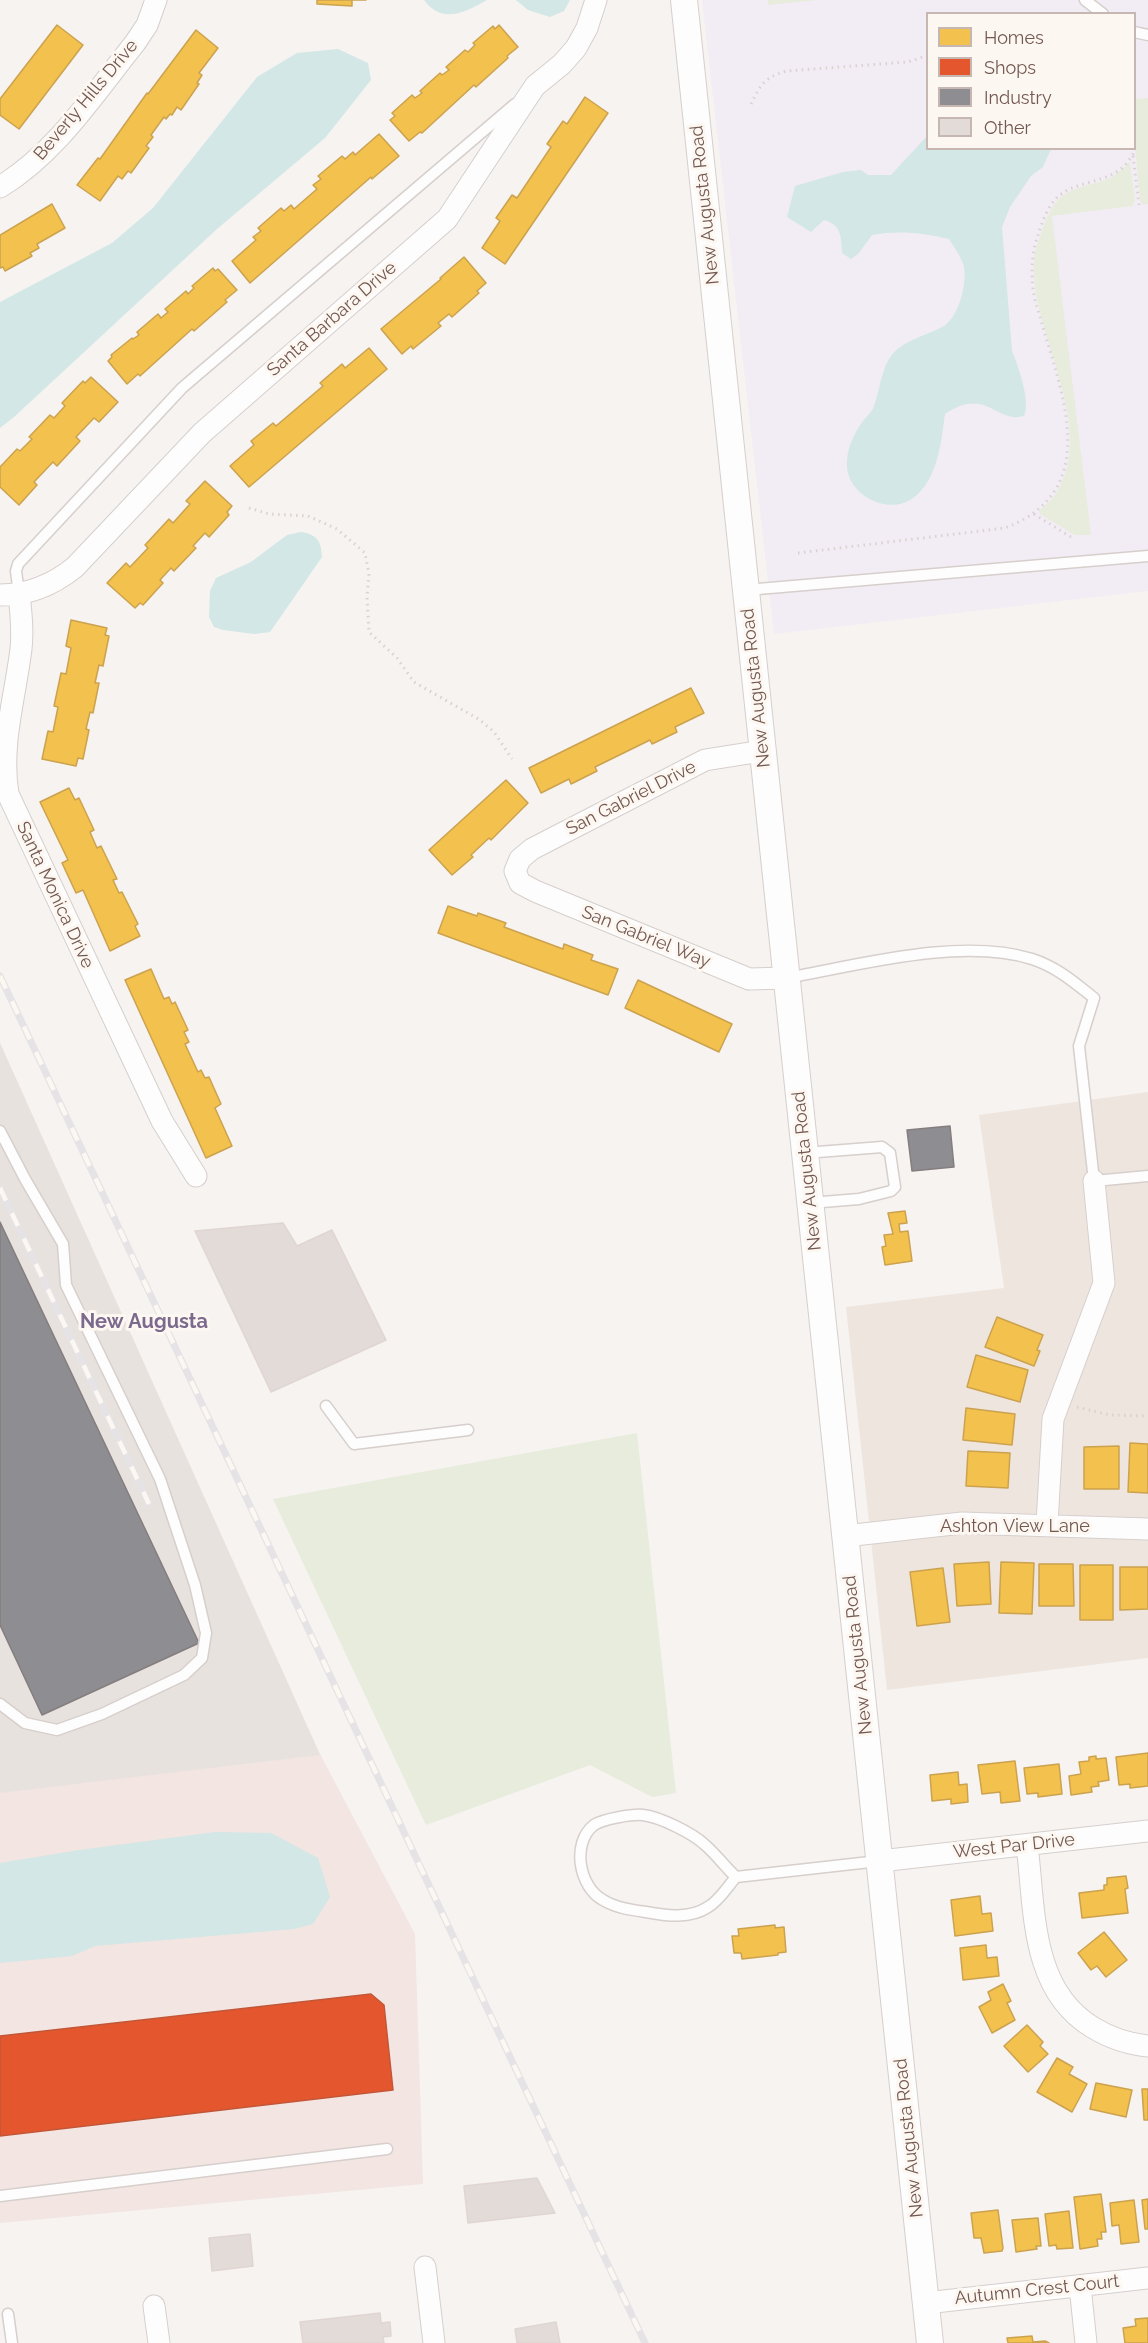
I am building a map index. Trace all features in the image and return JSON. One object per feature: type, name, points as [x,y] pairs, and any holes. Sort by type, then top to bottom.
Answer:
[{"type":"street","name":"Beverly Hills Drive","points":[[0,187],[23,172],[50,148],[135,44],[147,25],[156,0]]},
{"type":"street","name":"Santa Barbara Drive","points":[[9,594],[26,593],[57,581],[75,567],[202,433],[447,219],[535,86],[562,64],[576,48],[587,28],[596,0]]},
{"type":"street","name":"New Augusta Road","points":[[684,0],[930,2343]]},
{"type":"street","name":"Santa Monica Drive","points":[[9,594],[22,627],[21,651],[3,754],[4,780],[8,794],[162,1120],[196,1176]]},
{"type":"street","name":"San Gabriel Drive","points":[[515,872],[520,859],[532,849],[705,760],[762,751]]},
{"type":"street","name":"San Gabriel Way","points":[[515,872],[520,884],[535,891],[749,979],[787,978]]},
{"type":"street","points":[[1047,1524],[1053,1419],[1104,1283],[1094,1181]]},
{"type":"street","name":"Ashton View Lane","points":[[846,1536],[962,1523],[1148,1529]]},
{"type":"street","name":"West Par Drive","points":[[880,1861],[1148,1831]]},
{"type":"street","points":[[1027,1845],[1040,1955],[1047,1976],[1074,2013],[1099,2032],[1119,2041],[1148,2046]]},
{"type":"street","points":[[425,2267],[434,2343]]},
{"type":"street","name":"Autumn Crest Court","points":[[926,2303],[1148,2278]]},
{"type":"street","points":[[1080,2286],[1086,2343]]},
{"type":"street","points":[[154,2306],[159,2343]]},
{"type":"lane","points":[[1085,0],[1100,12]]},
{"type":"lane","points":[[9,594],[18,564],[182,388],[535,86]]},
{"type":"lane","points":[[746,590],[1148,556]]},
{"type":"lane","points":[[787,978],[923,954],[996,951],[1034,960],[1065,974],[1094,998],[1079,1046],[1094,1181],[1148,1176]]},
{"type":"lane","points":[[0,1131],[63,1244],[66,1286],[160,1479],[195,1586],[206,1633],[202,1658],[184,1675],[102,1714],[57,1730],[25,1723],[0,1704]]},
{"type":"lane","points":[[805,1153],[882,1147],[890,1153],[895,1187],[891,1191],[859,1199],[810,1203]]},
{"type":"lane","points":[[326,1406],[354,1444],[468,1430]]},
{"type":"lane","points":[[736,1877],[704,1844],[672,1825],[643,1815],[617,1818],[595,1825],[585,1836],[581,1852],[582,1874],[589,1887],[601,1900],[621,1908],[662,1915],[688,1915],[709,1907],[736,1877],[880,1861]]},
{"type":"lane","points":[[0,2196],[387,2149]]},
{"type":"lane","points":[[8,2314],[12,2343]]},
{"type":"path","points":[[751,104],[761,84],[773,75],[786,71],[908,62],[926,55]]},
{"type":"path","points":[[1132,150],[1139,205]]},
{"type":"path","points":[[798,553],[1005,528],[1034,514],[1054,493],[1065,468],[1069,447],[1062,391],[1033,289],[1032,262],[1037,236],[1047,213],[1058,196],[1074,187],[1108,176],[1123,168],[1133,154]]},
{"type":"path","points":[[249,508],[269,514],[308,516],[337,529],[365,553],[369,574],[367,597],[369,632],[397,658],[414,682],[480,720],[494,732],[512,759]]},
{"type":"path","points":[[1034,514],[1074,539]]},
{"type":"path","points":[[1077,1407],[1110,1415],[1148,1416]]},
{"type":"shaded area","points":[[424,0],[487,0],[463,12],[446,14],[431,8]]},
{"type":"shaded area","points":[[516,0],[570,0],[564,11],[550,17],[528,10]]},
{"type":"shaded area","points":[[702,0],[1148,0],[1148,591],[774,634]]},
{"type":"shaded area","points":[[338,49],[368,63],[371,80],[325,138],[217,229],[0,428],[0,302],[112,243],[153,208],[257,77],[297,53]]},
{"type":"shaded area","points":[[926,137],[926,150],[1051,150],[1043,167],[1031,176],[1010,207],[1002,227],[1012,351],[1023,384],[1026,402],[1024,416],[1005,415],[981,404],[959,406],[945,414],[937,460],[928,481],[913,498],[893,505],[872,500],[855,487],[849,477],[847,467],[851,443],[859,426],[873,408],[882,375],[893,353],[910,341],[944,326],[954,315],[963,291],[965,274],[963,264],[949,239],[901,232],[872,235],[858,254],[851,259],[842,253],[841,237],[837,228],[830,222],[824,220],[811,232],[787,217],[795,186],[843,172],[861,170],[868,175],[891,175]]},
{"type":"shaded area","points":[[301,532],[318,540],[322,557],[270,632],[254,634],[214,627],[209,617],[210,591],[216,578],[251,562],[287,535]]},
{"type":"shaded area","points":[[0,1043],[320,1754],[415,1934],[423,2184],[0,2223]]},
{"type":"shaded area","points":[[0,1043],[320,1755],[0,1793]]},
{"type":"shaded area","points":[[1148,1092],[1148,1658],[887,1690],[846,1307],[1004,1288],[979,1115]]},
{"type":"shaded area","points":[[215,1832],[271,1833],[318,1858],[330,1897],[313,1924],[294,1929],[95,1946],[72,1956],[0,1963],[0,1863]]},
{"type":"green space","points":[[768,0],[818,0],[768,5]]},
{"type":"green space","points":[[1148,98],[1148,204],[1143,205],[1140,200],[1135,150],[1136,99]]},
{"type":"green space","points":[[1130,162],[1135,200],[1132,206],[1052,216],[1091,535],[1075,535],[1040,514],[1039,511],[1055,495],[1067,469],[1070,440],[1067,410],[1036,290],[1035,254],[1051,210],[1063,195],[1111,177]]},
{"type":"green space","points":[[637,1433],[676,1793],[652,1797],[590,1765],[426,1825],[273,1499]]},
{"type":"building: Homes","points":[[317,0],[352,0],[352,6],[317,4]]},
{"type":"building: Homes","points":[[57,25],[83,45],[19,129],[0,115],[0,99]]},
{"type":"building: Homes","points":[[499,25],[518,47],[476,87],[474,85],[422,133],[420,132],[409,141],[390,120],[395,116],[392,113],[412,95],[415,98],[422,93],[420,91],[440,73],[442,75],[449,70],[446,67],[465,50],[468,52],[475,45],[473,43],[493,26],[495,29]]},
{"type":"building: Homes","points":[[196,30],[218,48],[199,73],[202,75],[197,83],[199,84],[181,110],[177,107],[172,115],[170,114],[166,119],[164,117],[151,135],[153,137],[146,146],[149,148],[131,173],[128,171],[122,179],[118,176],[100,201],[77,185],[98,158],[100,159]]},
{"type":"building: Homes","points":[[585,97],[608,113],[505,264],[482,248],[500,221],[496,218],[512,195],[517,198],[551,147],[547,144],[563,121],[567,124]]},
{"type":"building: Homes","points":[[379,134],[399,156],[372,179],[371,177],[250,283],[232,261],[256,240],[253,237],[261,231],[258,228],[281,208],[284,211],[291,205],[294,209],[317,189],[313,185],[321,179],[318,176],[342,156],[345,159],[353,152],[355,155]]},
{"type":"building: Homes","points":[[52,204],[65,228],[37,244],[39,248],[30,253],[32,256],[5,271],[3,267],[0,268],[0,235]]},
{"type":"building: Homes","points":[[464,257],[486,283],[477,291],[479,293],[452,317],[449,314],[438,323],[441,326],[413,349],[411,346],[402,354],[381,329]]},
{"type":"building: Homes","points":[[213,268],[215,271],[218,269],[237,290],[194,331],[192,329],[140,376],[138,374],[127,384],[108,361],[111,355],[139,335],[137,332],[158,314],[161,318],[168,312],[165,309],[186,291],[188,294],[194,288],[192,286]]},
{"type":"building: Homes","points":[[369,348],[387,369],[249,487],[230,466],[254,445],[251,441],[273,423],[276,426],[323,386],[320,383],[342,364],[345,368]]},
{"type":"building: Homes","points":[[91,377],[118,402],[99,422],[94,418],[76,437],[80,441],[57,466],[53,462],[34,482],[37,485],[19,505],[0,487],[0,467],[17,449],[20,451],[32,439],[29,437],[50,415],[54,418],[65,406],[62,403],[83,381],[85,383]]},
{"type":"building: Homes","points":[[205,481],[232,506],[227,512],[229,515],[209,537],[205,533],[193,546],[196,548],[174,571],[171,568],[160,580],[163,583],[143,605],[140,603],[135,608],[107,583],[126,563],[130,567],[148,548],[145,545],[169,519],[173,523],[190,504],[186,501]]},
{"type":"building: Homes","points":[[71,620],[107,628],[105,635],[109,636],[103,666],[99,665],[95,683],[99,683],[93,713],[90,712],[86,729],[89,730],[83,759],[78,758],[76,766],[42,759],[48,731],[53,732],[58,707],[54,706],[61,673],[66,674],[71,648],[66,646]]},
{"type":"building: Homes","points":[[691,688],[704,713],[675,727],[677,732],[652,744],[650,740],[595,767],[597,771],[571,784],[569,779],[541,793],[529,768]]},
{"type":"building: Homes","points":[[506,780],[528,803],[452,875],[429,850]]},
{"type":"building: Homes","points":[[69,788],[75,800],[79,798],[94,830],[90,832],[97,848],[101,846],[117,879],[113,880],[119,893],[122,892],[138,924],[135,926],[140,936],[110,951],[83,890],[76,893],[62,863],[68,860],[40,802]]},
{"type":"building: Homes","points":[[448,906],[506,923],[504,927],[563,949],[564,944],[593,955],[591,960],[618,969],[608,995],[438,933]]},
{"type":"building: Homes","points":[[151,969],[164,999],[169,997],[172,1004],[175,1002],[188,1030],[184,1032],[189,1042],[185,1044],[198,1072],[201,1070],[205,1078],[209,1077],[221,1104],[215,1108],[232,1146],[206,1158],[125,980]]},
{"type":"building: Homes","points":[[638,980],[732,1024],[719,1052],[625,1008]]},
{"type":"building: Homes","points":[[905,1211],[907,1223],[899,1224],[900,1232],[908,1231],[912,1261],[885,1265],[882,1247],[886,1246],[884,1235],[893,1234],[888,1213]]},
{"type":"building: Homes","points":[[997,1317],[1043,1335],[1034,1366],[985,1347]]},
{"type":"building: Homes","points":[[976,1355],[1028,1370],[1020,1402],[967,1387]]},
{"type":"building: Homes","points":[[966,1408],[1015,1414],[1012,1445],[963,1440]]},
{"type":"building: Homes","points":[[1130,1443],[1148,1444],[1148,1493],[1128,1492]]},
{"type":"building: Homes","points":[[1119,1446],[1119,1489],[1084,1489],[1084,1447]]},
{"type":"building: Homes","points":[[968,1451],[1010,1453],[1008,1488],[966,1486]]},
{"type":"building: Homes","points":[[989,1562],[991,1604],[957,1606],[954,1564]]},
{"type":"building: Homes","points":[[1001,1562],[1034,1563],[1032,1614],[999,1613]]},
{"type":"building: Homes","points":[[1039,1564],[1073,1564],[1074,1606],[1039,1606]]},
{"type":"building: Homes","points":[[1080,1565],[1113,1565],[1113,1620],[1080,1620]]},
{"type":"building: Homes","points":[[1120,1567],[1148,1567],[1148,1609],[1120,1610]]},
{"type":"building: Homes","points":[[943,1568],[950,1622],[917,1626],[910,1572]]},
{"type":"building: Homes","points":[[1148,1753],[1148,1786],[1130,1788],[1130,1784],[1119,1785],[1116,1757]]},
{"type":"building: Homes","points":[[1096,1756],[1096,1759],[1106,1758],[1109,1780],[1098,1782],[1099,1786],[1091,1787],[1092,1792],[1071,1795],[1069,1776],[1081,1774],[1079,1762],[1089,1761],[1089,1757]]},
{"type":"building: Homes","points":[[1015,1761],[1020,1801],[1001,1803],[1000,1792],[982,1794],[978,1765]]},
{"type":"building: Homes","points":[[1059,1764],[1062,1794],[1038,1797],[1038,1793],[1027,1794],[1024,1768]]},
{"type":"building: Homes","points":[[958,1772],[959,1785],[967,1784],[968,1802],[951,1804],[951,1799],[932,1801],[930,1775]]},
{"type":"building: Homes","points":[[1126,1876],[1128,1913],[1082,1918],[1079,1893],[1104,1890],[1107,1878]]},
{"type":"building: Homes","points":[[980,1896],[982,1914],[991,1913],[993,1931],[955,1936],[951,1900]]},
{"type":"building: Homes","points":[[775,1925],[775,1928],[784,1927],[786,1952],[742,1959],[741,1953],[734,1953],[732,1936],[739,1936],[738,1929]]},
{"type":"building: Homes","points":[[1104,1932],[1127,1960],[1106,1977],[1097,1966],[1091,1970],[1078,1953]]},
{"type":"building: Homes","points":[[986,1945],[987,1958],[997,1957],[999,1976],[963,1980],[960,1948]]},
{"type":"building: Homes","points":[[1003,1984],[1011,2001],[1007,2003],[1015,2020],[992,2033],[979,2007],[991,2000],[988,1992]]},
{"type":"building: Homes","points":[[1027,2025],[1043,2042],[1040,2046],[1048,2054],[1028,2072],[1004,2046]]},
{"type":"building: Homes","points":[[1057,2058],[1073,2067],[1069,2074],[1087,2084],[1072,2112],[1037,2092]]},
{"type":"building: Homes","points":[[1096,2083],[1132,2090],[1126,2117],[1090,2109]]},
{"type":"building: Homes","points":[[1142,2089],[1148,2089],[1148,2120],[1144,2120]]},
{"type":"building: Homes","points":[[1101,2194],[1106,2232],[1101,2232],[1102,2239],[1097,2239],[1098,2246],[1080,2249],[1074,2197]]},
{"type":"building: Homes","points":[[1148,2199],[1148,2229],[1145,2229],[1142,2200]]},
{"type":"building: Homes","points":[[1134,2200],[1139,2242],[1121,2244],[1119,2225],[1112,2226],[1110,2203]]},
{"type":"building: Homes","points":[[998,2210],[1003,2248],[1002,2251],[984,2253],[981,2238],[974,2238],[971,2213]]},
{"type":"building: Homes","points":[[1069,2211],[1073,2248],[1057,2249],[1056,2245],[1049,2246],[1045,2214]]},
{"type":"building: Homes","points":[[1038,2218],[1041,2246],[1036,2246],[1037,2249],[1016,2252],[1012,2220]]},
{"type":"building: Homes","points":[[1148,2318],[1148,2343],[1125,2343],[1123,2328],[1136,2326],[1135,2319]]},
{"type":"building: Homes","points":[[1032,2336],[1033,2342],[1049,2343],[1008,2343],[1007,2338]]},
{"type":"building: Shops","points":[[371,1994],[384,2005],[393,2090],[0,2136],[0,2036]]},
{"type":"building: Industry","points":[[950,1126],[954,1167],[912,1171],[907,1130]]},
{"type":"building: Industry","points":[[0,1222],[199,1643],[42,1715],[0,1625]]},
{"type":"building: Other","points":[[283,1223],[297,1246],[332,1230],[386,1340],[271,1392],[195,1231]]},
{"type":"building: Other","points":[[537,2178],[555,2213],[468,2223],[464,2186]]},
{"type":"building: Other","points":[[250,2234],[253,2266],[212,2271],[209,2238]]},
{"type":"building: Other","points":[[380,2313],[381,2323],[390,2322],[391,2336],[383,2337],[384,2343],[303,2343],[300,2322]]},
{"type":"building: Other","points":[[556,2322],[560,2343],[517,2343],[515,2329]]},
{"type":"railway","points":[[0,976],[645,2343]]},
{"type":"railway","points":[[0,1188],[149,1504]]},
{"type":"district","name":"New Augusta","points":[[144,1322]]}]
